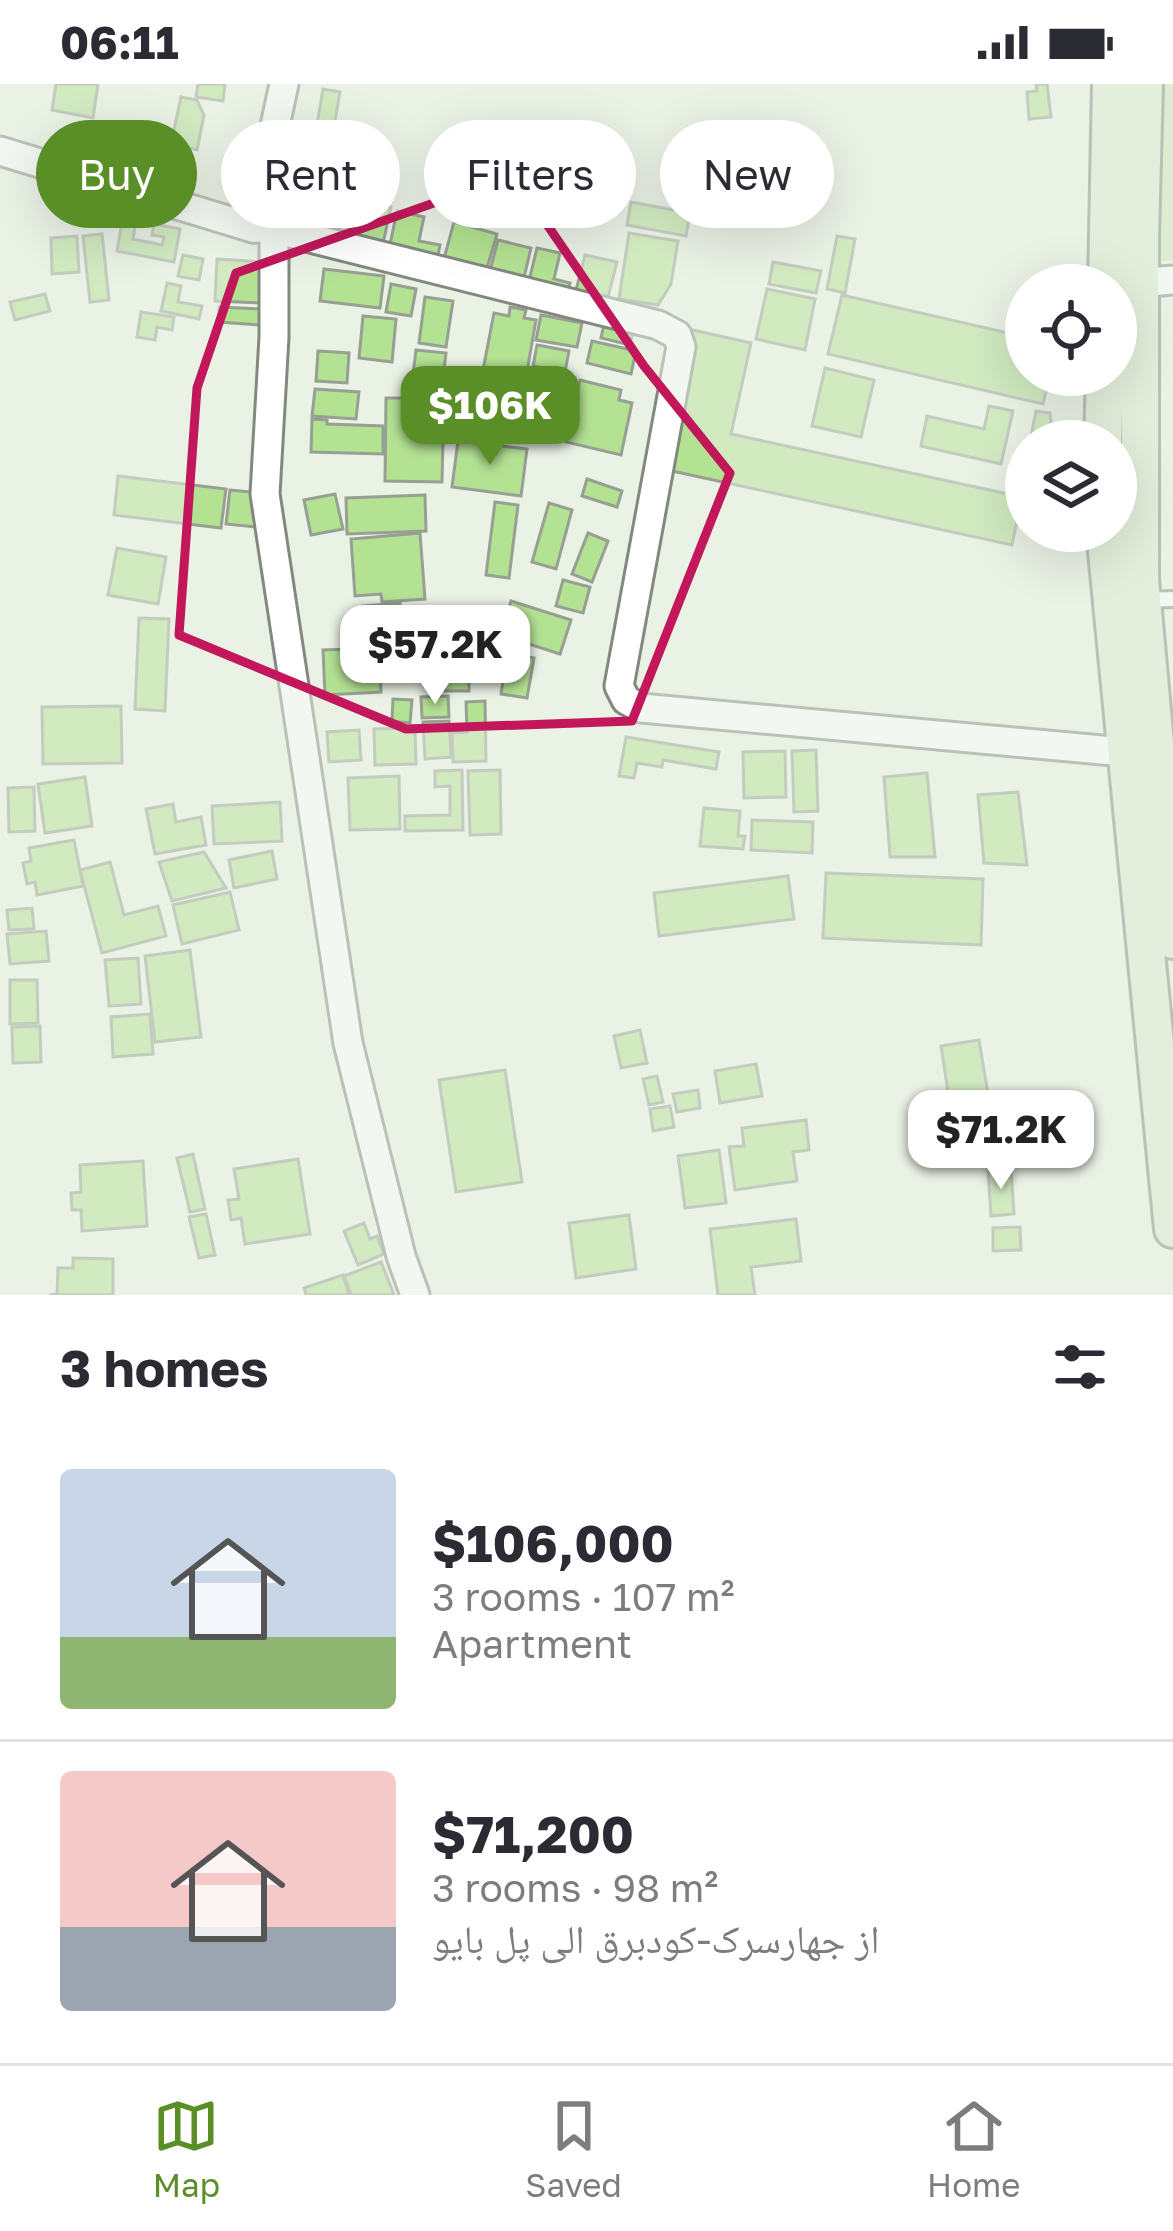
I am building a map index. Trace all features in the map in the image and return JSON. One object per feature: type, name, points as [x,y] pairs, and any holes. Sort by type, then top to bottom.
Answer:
[{"type":"street","points":[[279,120],[284,84]]},
{"type":"street","points":[[1111,84],[1140,283]]},
{"type":"street","points":[[1144,84],[1140,283],[1173,940]]},
{"type":"street","points":[[0,151],[221,216]]},
{"type":"street","points":[[415,1295],[400,1256],[348,1043],[266,494],[274,338],[263,228],[658,325],[676,335],[682,347],[619,686],[626,700],[641,708],[1124,752]]},
{"type":"street","points":[[1107,552],[1173,1229]]},
{"type":"highlighted area","points":[[513,175],[644,366],[730,473],[632,721],[406,729],[179,635],[197,388],[236,273]]},
{"type":"green space","points":[[1164,84],[1173,84],[1173,260],[1155,262]]},
{"type":"building","points":[[56,84],[98,84],[93,118],[52,110]]},
{"type":"building","points":[[198,84],[225,84],[223,101],[196,97]]},
{"type":"building","points":[[1036,84],[1047,84],[1051,117],[1029,119],[1027,92],[1037,91]]},
{"type":"building","points":[[323,89],[340,92],[335,120],[318,120]]},
{"type":"building","points":[[181,97],[197,100],[204,115],[197,150],[197,120],[176,120]]},
{"type":"building","points":[[636,203],[660,207],[660,228],[687,228],[686,236],[636,227]]},
{"type":"building","points":[[400,212],[424,217],[419,241],[440,245],[436,264],[388,254],[393,228],[400,228]]},
{"type":"building","points":[[121,228],[135,228],[133,239],[162,245],[164,237],[152,235],[153,228],[180,229],[174,262],[117,251]]},
{"type":"building","points":[[303,228],[386,228],[382,248]]},
{"type":"building","points":[[452,228],[497,234],[484,278],[442,266]]},
{"type":"building","points":[[629,233],[678,241],[671,284],[658,305],[619,299]]},
{"type":"building","points":[[102,234],[109,300],[90,302],[83,236]]},
{"type":"building","points":[[77,236],[79,272],[52,274],[51,238]]},
{"type":"building","points":[[837,236],[855,239],[845,293],[827,289]]},
{"type":"building","points":[[498,240],[531,248],[522,286],[488,278]]},
{"type":"building","points":[[537,248],[560,253],[554,279],[570,283],[567,294],[528,285]]},
{"type":"building","points":[[183,255],[203,259],[199,280],[178,276]]},
{"type":"building","points":[[585,255],[617,262],[608,297],[576,290]]},
{"type":"building","points":[[217,259],[263,262],[261,303],[215,301]]},
{"type":"building","points":[[773,262],[821,271],[816,293],[769,284]]},
{"type":"building","points":[[324,269],[384,276],[380,308],[320,301]]},
{"type":"building","points":[[167,283],[181,286],[178,302],[202,306],[199,319],[161,311]]},
{"type":"building","points":[[391,284],[416,289],[411,316],[386,312]]},
{"type":"building","points":[[767,289],[815,299],[805,350],[756,339]]},
{"type":"building","points":[[45,294],[50,311],[15,320],[10,302]]},
{"type":"building","points":[[842,295],[1005,332],[1005,395],[828,354]]},
{"type":"building","points":[[425,297],[453,301],[446,347],[419,343]]},
{"type":"building","points":[[219,307],[261,309],[260,325],[219,322]]},
{"type":"building","points":[[510,307],[526,310],[524,318],[536,320],[526,377],[483,370],[494,313],[509,316]]},
{"type":"building","points":[[141,312],[174,317],[172,330],[157,327],[155,340],[137,337]]},
{"type":"building","points":[[541,315],[582,323],[577,347],[536,340]]},
{"type":"building","points":[[363,316],[396,319],[392,362],[359,358]]},
{"type":"building","points":[[605,320],[634,326],[630,345],[601,338]]},
{"type":"building","points":[[693,330],[751,343],[731,434],[1005,493],[1005,543],[663,469]]},
{"type":"building","points":[[592,341],[636,351],[631,374],[587,363]]},
{"type":"building","points":[[537,345],[569,351],[565,372],[533,366]]},
{"type":"building","points":[[416,350],[446,353],[442,386],[412,383]]},
{"type":"building","points":[[318,351],[349,353],[347,383],[316,381]]},
{"type":"building","points":[[825,368],[874,380],[861,437],[812,426]]},
{"type":"building","points":[[530,370],[575,378],[569,409],[524,400]]},
{"type":"building","points":[[580,380],[621,390],[619,400],[632,403],[621,455],[566,442]]},
{"type":"building","points":[[315,389],[359,392],[356,419],[312,416]]},
{"type":"building","points":[[1009,396],[1045,396],[1043,404]]},
{"type":"building","points":[[386,398],[444,398],[442,482],[385,481]]},
{"type":"building","points":[[989,406],[1013,411],[1011,420],[1005,420],[1001,464],[921,446],[927,416],[984,429]]},
{"type":"building","points":[[524,408],[545,412],[541,432],[520,428]]},
{"type":"building","points":[[1036,411],[1050,413],[1051,420],[1034,420]]},
{"type":"building","points":[[312,419],[383,426],[383,454],[311,452]]},
{"type":"building","points":[[458,441],[527,449],[521,496],[452,487]]},
{"type":"building","points":[[118,476],[226,489],[221,528],[114,515]]},
{"type":"building","points":[[587,479],[622,491],[617,507],[582,496]]},
{"type":"building","points":[[230,490],[260,493],[257,527],[226,524]]},
{"type":"building","points":[[335,494],[343,529],[311,535],[304,500]]},
{"type":"building","points":[[425,495],[426,531],[347,534],[346,498]]},
{"type":"building","points":[[495,502],[518,505],[509,578],[486,575]]},
{"type":"building","points":[[549,503],[572,510],[556,569],[532,562]]},
{"type":"building","points":[[420,533],[425,599],[382,602],[381,594],[355,596],[351,539]]},
{"type":"building","points":[[588,533],[608,541],[592,582],[572,574]]},
{"type":"building","points":[[117,548],[166,557],[158,604],[108,595]]},
{"type":"building","points":[[563,580],[590,587],[583,613],[556,606]]},
{"type":"building","points":[[511,601],[571,620],[560,654],[501,635]]},
{"type":"building","points":[[400,603],[402,628],[364,631],[363,606]]},
{"type":"building","points":[[416,613],[439,613],[440,660],[417,661]]},
{"type":"building","points":[[139,618],[169,619],[165,711],[135,709]]},
{"type":"building","points":[[445,620],[469,620],[469,691],[445,691]]},
{"type":"building","points":[[379,648],[381,692],[325,695],[323,650]]},
{"type":"building","points":[[507,654],[534,658],[527,698],[501,694]]},
{"type":"building","points":[[448,696],[449,717],[422,718],[421,697]]},
{"type":"building","points":[[393,699],[412,700],[410,723],[392,721]]},
{"type":"building","points":[[485,701],[486,761],[453,762],[452,733],[467,732],[466,702]]},
{"type":"building","points":[[121,706],[122,763],[43,764],[42,707]]},
{"type":"building","points":[[449,721],[451,757],[425,759],[423,722]]},
{"type":"building","points":[[415,728],[416,764],[375,765],[374,729]]},
{"type":"building","points":[[359,730],[361,760],[329,762],[327,732]]},
{"type":"building","points":[[626,737],[719,752],[716,769],[663,760],[662,767],[637,763],[634,778],[619,776]]},
{"type":"building","points":[[816,750],[818,811],[794,812],[792,751]]},
{"type":"building","points":[[785,751],[786,797],[744,798],[743,752]]},
{"type":"building","points":[[462,770],[463,830],[405,831],[405,816],[450,815],[450,786],[435,787],[435,771]]},
{"type":"building","points":[[500,770],[501,834],[470,835],[468,771]]},
{"type":"building","points":[[927,773],[935,857],[890,857],[884,777]]},
{"type":"building","points":[[399,776],[400,829],[350,830],[348,778]]},
{"type":"building","points":[[85,777],[92,826],[45,833],[38,784]]},
{"type":"building","points":[[34,787],[35,831],[9,832],[8,788]]},
{"type":"building","points":[[1018,792],[1027,865],[984,863],[978,795]]},
{"type":"building","points":[[280,802],[282,841],[214,844],[212,806]]},
{"type":"building","points":[[173,804],[176,822],[201,817],[206,845],[155,854],[146,809]]},
{"type":"building","points":[[704,808],[740,811],[738,836],[745,836],[743,849],[700,846]]},
{"type":"building","points":[[752,820],[813,822],[812,853],[751,850]]},
{"type":"building","points":[[74,840],[83,886],[37,895],[35,882],[27,884],[23,863],[31,861],[29,848]]},
{"type":"building","points":[[272,851],[277,879],[234,888],[229,860]]},
{"type":"building","points":[[204,852],[226,888],[172,901],[159,862]]},
{"type":"building","points":[[110,862],[124,915],[158,906],[166,936],[102,953],[80,870]]},
{"type":"building","points":[[826,873],[983,879],[981,945],[823,938]]},
{"type":"building","points":[[788,876],[794,919],[659,936],[654,893]]},
{"type":"building","points":[[230,892],[239,930],[182,944],[173,905]]},
{"type":"building","points":[[32,908],[34,929],[9,930],[7,910]]},
{"type":"building","points":[[46,931],[49,961],[10,964],[7,934]]},
{"type":"building","points":[[190,950],[201,1037],[155,1042],[145,956]]},
{"type":"building","points":[[138,958],[141,1004],[109,1006],[105,960]]},
{"type":"building","points":[[10,980],[37,980],[38,1023],[10,1024]]},
{"type":"building","points":[[150,1014],[153,1054],[113,1057],[111,1017]]},
{"type":"building","points":[[40,1026],[41,1062],[13,1063],[12,1027]]},
{"type":"building","points":[[640,1030],[647,1063],[621,1068],[614,1036]]},
{"type":"building","points":[[979,1040],[992,1118],[953,1125],[941,1046]]},
{"type":"building","points":[[756,1064],[762,1096],[720,1103],[715,1071]]},
{"type":"building","points":[[505,1070],[522,1182],[456,1192],[439,1080]]},
{"type":"building","points":[[657,1076],[663,1102],[649,1105],[643,1079]]},
{"type":"building","points":[[698,1090],[700,1108],[677,1112],[673,1094]]},
{"type":"building","points":[[670,1106],[674,1127],[653,1131],[650,1109]]},
{"type":"building","points":[[806,1120],[809,1150],[793,1152],[797,1181],[735,1190],[729,1147],[744,1146],[742,1128]]},
{"type":"building","points":[[719,1150],[726,1203],[685,1208],[678,1156]]},
{"type":"building","points":[[193,1154],[205,1209],[190,1212],[177,1158]]},
{"type":"building","points":[[298,1159],[310,1234],[245,1244],[241,1218],[231,1220],[228,1200],[239,1199],[234,1169]]},
{"type":"building","points":[[143,1161],[147,1226],[82,1231],[81,1210],[72,1210],[71,1193],[81,1192],[80,1165]]},
{"type":"building","points":[[1011,1169],[1014,1214],[991,1216],[988,1170]]},
{"type":"building","points":[[206,1214],[215,1255],[199,1258],[189,1217]]},
{"type":"building","points":[[629,1215],[636,1269],[576,1278],[569,1223]]},
{"type":"building","points":[[796,1219],[801,1261],[751,1267],[755,1295],[718,1295],[710,1229]]},
{"type":"building","points":[[364,1223],[370,1239],[377,1236],[384,1254],[358,1265],[344,1231]]},
{"type":"building","points":[[1020,1227],[1021,1250],[993,1251],[993,1228]]},
{"type":"building","points":[[73,1258],[113,1259],[113,1295],[49,1295],[57,1294],[58,1268],[73,1268]]},
{"type":"building","points":[[381,1262],[394,1295],[351,1295],[344,1276]]},
{"type":"building","points":[[343,1275],[349,1295],[306,1295],[304,1288]]}]
